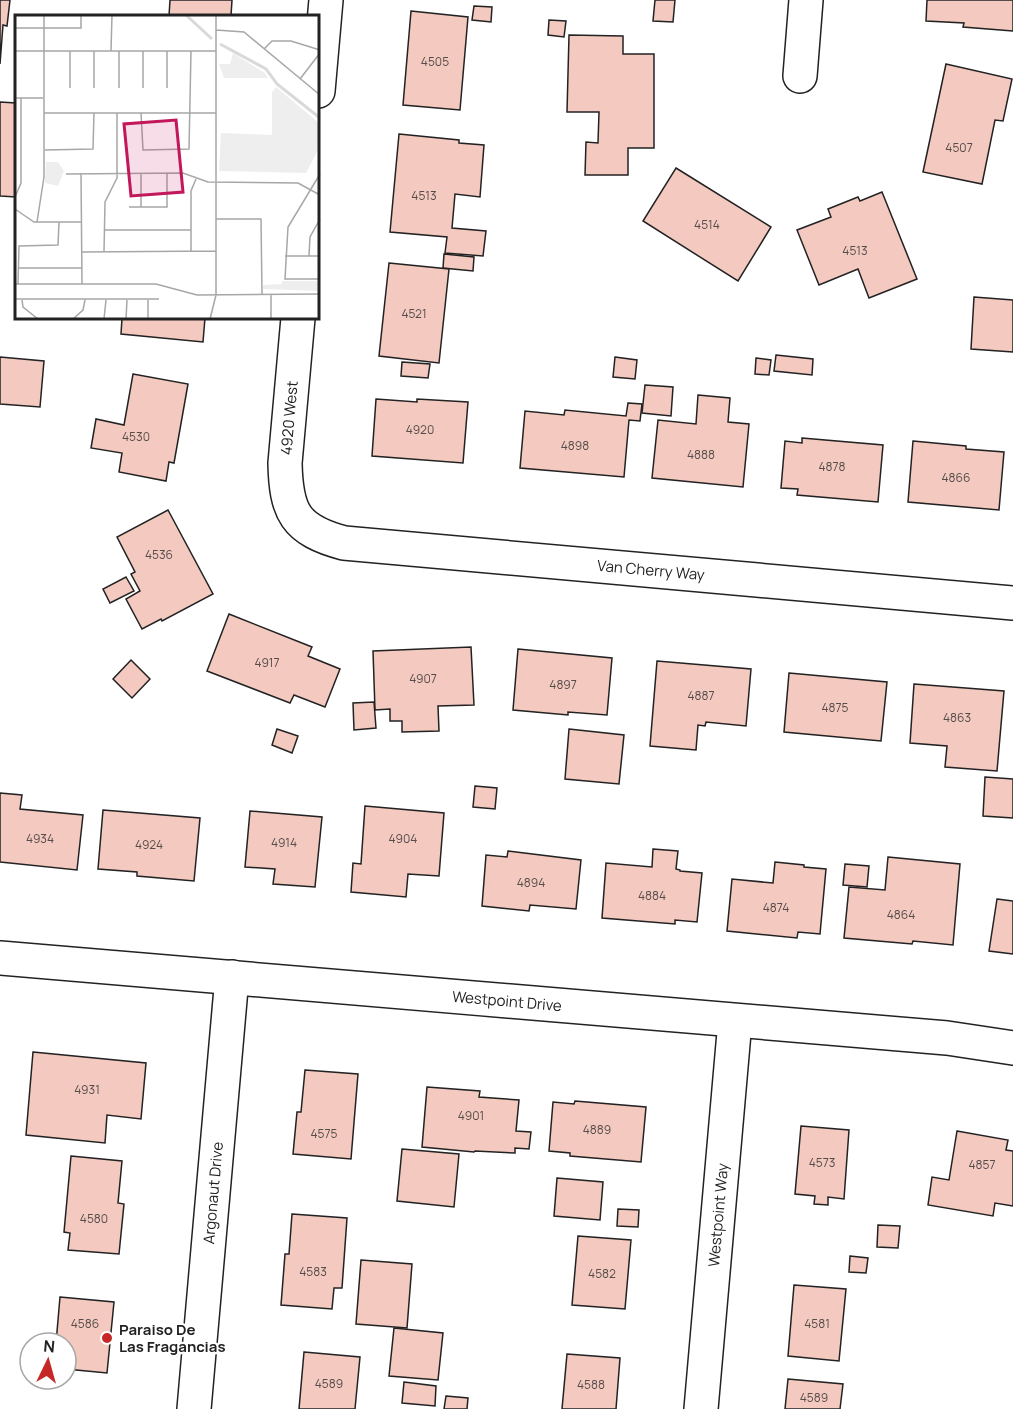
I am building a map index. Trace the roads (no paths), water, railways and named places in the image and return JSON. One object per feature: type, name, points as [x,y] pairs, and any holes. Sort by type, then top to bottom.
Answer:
[{"type":"street","points":[[320,68],[326,0]]},
{"type":"street","points":[[800,76],[806,0]]},
{"type":"street","name":"4920 West","points":[[296,517],[288,499],[285,463],[298,320]]},
{"type":"street","name":"Van Cherry Way","points":[[296,517],[309,529],[325,538],[344,543],[1013,603]]},
{"type":"street","name":"Westpoint Drive","points":[[0,958],[947,1038],[1013,1048]]},
{"type":"street","name":"Argonaut Drive","points":[[194,1409],[232,977]]},
{"type":"street","name":"Westpoint Way","points":[[701,1409],[735,1021]]},
{"type":"place","name":"Paraiso De Las Fragancias","points":[[107,1338]]}]
